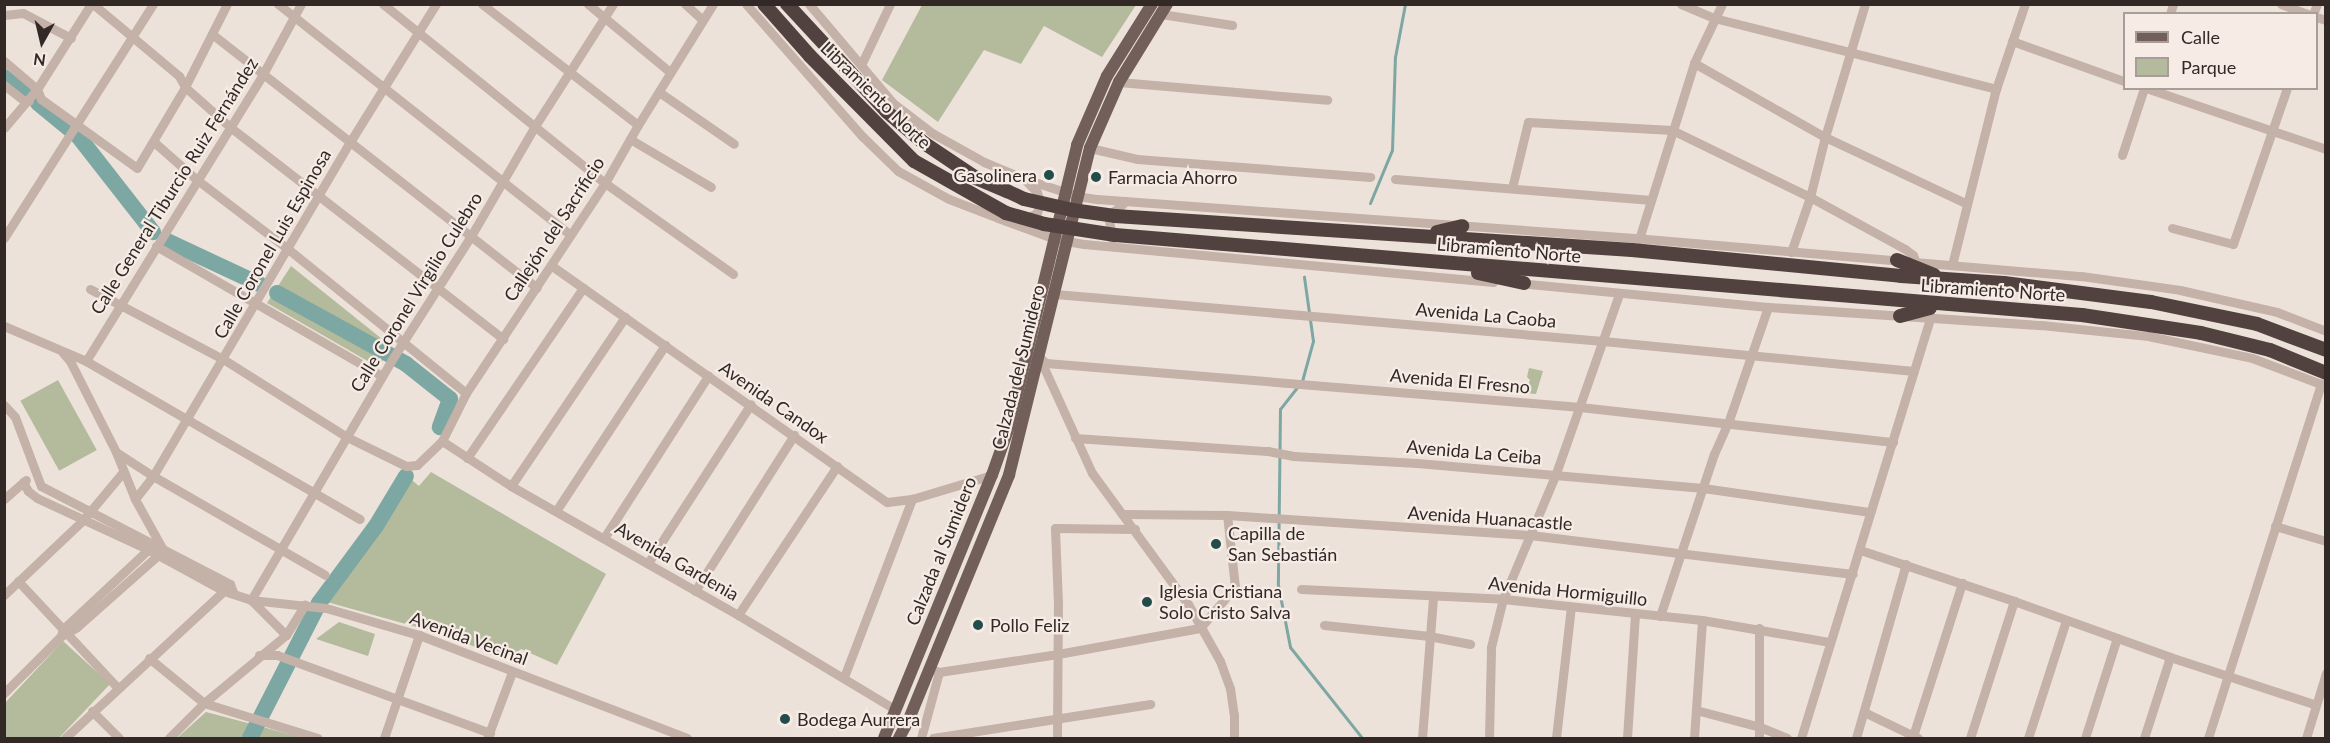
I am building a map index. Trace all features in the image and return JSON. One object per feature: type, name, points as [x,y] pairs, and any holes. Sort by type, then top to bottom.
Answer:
[{"type":"highway","name":"Libramiento Norte","points":[[764,4],[839,87],[914,161],[970,194],[1020,217],[1067,229],[1115,236],[2082,315],[2201,333],[2270,350],[2324,381]]},
{"type":"highway","name":"Libramiento Norte","points":[[788,4],[887,112],[924,143],[976,177],[1024,199],[1072,210],[1115,216],[1632,250],[2004,283],[2151,302],[2257,324],[2325,350]]},
{"type":"highway","points":[[1425,235],[1462,226]]},
{"type":"highway","points":[[1427,261],[1524,283]]},
{"type":"highway","points":[[1897,261],[1944,279]]},
{"type":"highway","points":[[1900,315],[1947,305]]},
{"type":"main road","name":"Calzada del Sumidero","points":[[899,738],[934,670],[964,584],[1009,475],[1032,358],[1055,294],[1068,241],[1071,194],[1119,82],[1160,8]]},
{"type":"main road","name":"Calzada al Sumidero","points":[[885,738],[992,475],[1032,358],[1055,238],[1071,194],[1077,145],[1090,110],[1107,76],[1160,8]]},
{"type":"main road","points":[[950,577],[964,584]]},
{"type":"street","points":[[4,128],[37,89],[92,4],[179,76],[185,87],[230,128],[503,339]]},
{"type":"street","points":[[4,238],[153,4]]},
{"type":"street","points":[[4,60],[37,89],[41,99],[75,126],[137,168],[185,87],[227,4]]},
{"type":"street","points":[[278,4],[570,235]]},
{"type":"street","name":"Calle General Tiburcio Ruiz Fernández","points":[[86,361],[196,179],[263,74],[301,4]]},
{"type":"street","points":[[382,4],[605,183],[733,274]]},
{"type":"street","name":"Calle Coronel Luis Espinosa","points":[[135,499],[153,476],[185,418],[223,359],[350,142],[436,4]]},
{"type":"street","points":[[482,4],[638,125]]},
{"type":"street","points":[[588,4],[670,72]]},
{"type":"street","name":"Calle Coronel Virgilio Culebro","points":[[251,600],[282,552],[313,493],[391,361],[471,236],[535,126],[613,4]]},
{"type":"street","points":[[685,4],[703,20]]},
{"type":"street","name":"Callejón del Sacrificio","points":[[347,437],[406,466],[417,465],[442,441],[466,393],[605,183],[713,4]]},
{"type":"street","points":[[746,4],[862,136],[898,171],[949,199],[1055,238],[1125,248],[1476,281],[1524,283],[1619,294],[1768,307],[2041,325],[2148,336],[2252,358],[2324,381],[2227,675],[2211,738]]},
{"type":"street","name":"Libramiento Norte","points":[[809,4],[893,103],[932,133],[984,162],[1025,179],[1071,194],[1126,201],[1639,239],[2081,276],[2180,290],[2277,312],[2325,331]]},
{"type":"street","points":[[861,65],[890,4]]},
{"type":"street","points":[[1681,4],[1714,18],[1995,89]]},
{"type":"street","points":[[1639,239],[1694,63],[1722,4]]},
{"type":"street","points":[[1791,252],[1810,197],[1825,137],[1865,4]]},
{"type":"street","points":[[1952,265],[1965,203],[1995,89],[2025,4]]},
{"type":"street","points":[[2281,4],[2302,12]]},
{"type":"street","points":[[1160,8],[1232,25]]},
{"type":"street","points":[[4,15],[23,13],[71,38]]},
{"type":"street","points":[[212,34],[537,288]]},
{"type":"street","points":[[2012,41],[2123,81]]},
{"type":"street","points":[[1694,63],[1825,137],[1965,203]]},
{"type":"street","points":[[1119,82],[1327,100]]},
{"type":"street","points":[[4,85],[26,102],[41,99]]},
{"type":"street","points":[[2122,155],[2144,90]]},
{"type":"street","points":[[2151,90],[2272,129],[2325,149]]},
{"type":"street","points":[[2172,228],[2233,244],[2286,90]]},
{"type":"street","points":[[659,92],[734,144]]},
{"type":"street","points":[[1512,188],[1528,122],[1672,130],[1810,197],[1905,249],[1913,255],[1916,262]]},
{"type":"street","points":[[630,139],[711,187]]},
{"type":"street","points":[[154,142],[196,179],[288,249],[401,345],[466,393]]},
{"type":"street","points":[[1090,148],[1137,159],[1370,177]]},
{"type":"street","points":[[998,218],[1027,219],[1036,213],[1040,197],[1025,179]]},
{"type":"street","points":[[1395,179],[1651,201]]},
{"type":"street","points":[[1125,248],[1116,243],[1109,228],[1113,212],[1126,201]]},
{"type":"street","points":[[156,246],[257,302],[382,376]]},
{"type":"street","name":"Avenida Candox","points":[[552,266],[887,502],[912,499],[992,475]]},
{"type":"street","points":[[467,458],[583,288]]},
{"type":"street","points":[[90,289],[223,359],[347,437]]},
{"type":"street","name":"Avenida La Caoba","points":[[1055,294],[1602,341],[1914,371]]},
{"type":"street","points":[[1489,738],[1491,647],[1503,599],[1554,476],[1619,294]]},
{"type":"street","points":[[1660,616],[1714,453],[1728,423],[1768,307]]},
{"type":"street","points":[[512,486],[625,317]]},
{"type":"street","points":[[1801,738],[1930,318]]},
{"type":"street","points":[[4,326],[86,361],[360,519]]},
{"type":"street","points":[[556,511],[665,345]]},
{"type":"street","points":[[62,351],[70,361],[116,452],[156,547]]},
{"type":"street","points":[[1032,358],[1092,473],[1188,604],[1220,661],[1230,688],[1234,715],[1234,738]]},
{"type":"street","name":"Avenida El Fresno","points":[[1032,358],[1046,363],[1580,407],[1893,442]]},
{"type":"street","points":[[604,538],[708,376]]},
{"type":"street","points":[[648,562],[751,404]]},
{"type":"street","points":[[4,405],[15,417],[41,486],[156,547]]},
{"type":"street","points":[[695,591],[794,435]]},
{"type":"street","name":"Avenida La Ceiba","points":[[1074,438],[1268,451],[1293,456],[1703,488],[1870,512]]},
{"type":"street","name":"Avenida Gardenia","points":[[442,441],[512,486],[648,562],[896,710]]},
{"type":"street","points":[[116,452],[282,552],[325,575]]},
{"type":"street","points":[[738,615],[837,466]]},
{"type":"street","points":[[4,595],[83,520],[123,472]]},
{"type":"street","points":[[4,499],[35,473]]},
{"type":"street","points":[[4,486],[21,484]]},
{"type":"street","points":[[21,484],[32,495],[83,520],[156,547]]},
{"type":"street","points":[[844,677],[912,499]]},
{"type":"street","name":"Avenida Huanacastle","points":[[1122,514],[1227,515],[1530,535],[1853,574]]},
{"type":"street","points":[[921,738],[934,670],[1058,654],[1200,628],[1235,587],[1227,515]]},
{"type":"street","points":[[2275,526],[2325,541]]},
{"type":"street","points":[[1057,738],[1058,654],[1054,528],[1135,529]]},
{"type":"street","points":[[4,693],[156,547]]},
{"type":"street","name":"Avenida Vecinal","points":[[156,547],[251,600],[305,604],[419,635],[687,738]]},
{"type":"street","points":[[1860,550],[2314,704]]},
{"type":"street","points":[[1856,738],[1906,564]]},
{"type":"street","points":[[18,581],[64,633],[117,687]]},
{"type":"street","points":[[1864,712],[1916,737],[1962,583]]},
{"type":"street","points":[[65,738],[117,687],[229,589]]},
{"type":"street","name":"Avenida Hormiguillo","points":[[1301,589],[1503,599],[1702,620],[1830,642]]},
{"type":"street","points":[[1422,738],[1433,597]]},
{"type":"street","points":[[251,600],[286,635]]},
{"type":"street","points":[[1970,738],[2014,601]]},
{"type":"street","points":[[169,738],[204,703],[259,655],[286,635],[305,604]]},
{"type":"street","points":[[1556,738],[1571,607]]},
{"type":"street","points":[[1627,738],[1635,614]]},
{"type":"street","points":[[1694,738],[1702,620]]},
{"type":"street","points":[[2028,738],[2066,620]]},
{"type":"street","points":[[1324,625],[1430,636],[1470,644]]},
{"type":"street","points":[[1759,628],[1759,738]]},
{"type":"street","points":[[384,738],[419,635]]},
{"type":"street","points":[[2085,738],[2117,638]]},
{"type":"street","points":[[259,655],[277,655],[489,736],[512,672]]},
{"type":"street","points":[[2144,738],[2170,657]]},
{"type":"street","points":[[149,658],[204,703],[318,738]]},
{"type":"street","points":[[2306,738],[2314,704],[2325,673]]},
{"type":"street","points":[[933,738],[1150,704]]},
{"type":"street","points":[[1696,710],[1760,727],[1787,738]]},
{"type":"street","points":[[92,711],[119,738]]},
{"type":"green space","points":[[922,5],[1136,5],[1102,57],[1044,26],[1021,64],[984,50],[938,122],[882,80]]},
{"type":"green space","points":[[291,266],[392,347],[378,367],[267,303]]},
{"type":"green space","points":[[1529,368],[1543,371],[1536,394],[1525,393],[1530,380],[1527,377]]},
{"type":"green space","points":[[58,380],[97,450],[59,471],[20,401]]},
{"type":"green space","points":[[431,472],[606,574],[557,665],[521,649],[508,659],[438,633],[327,602],[408,477],[419,486]]},
{"type":"green space","points":[[339,622],[375,634],[368,656],[316,639]]},
{"type":"green space","points":[[63,641],[110,684],[59,738],[5,738],[4,704]]},
{"type":"green space","points":[[206,712],[304,738],[177,738]]},
{"type":"waterway","points":[[1370,203],[1392,150],[1395,57],[1405,4]]},
{"type":"waterway","points":[[4,77],[29,95]]},
{"type":"waterway","points":[[38,103],[78,136],[153,232]]},
{"type":"waterway","points":[[165,240],[259,284]]},
{"type":"waterway","points":[[1302,381],[1313,341],[1304,277]]},
{"type":"waterway","points":[[277,293],[406,364],[450,399],[440,427]]},
{"type":"waterway","points":[[1298,386],[1280,409],[1278,585],[1290,647],[1362,738]]},
{"type":"waterway","points":[[250,738],[319,603],[376,526],[406,476]]},
{"type":"place","name":"Gasolinera","points":[[1049,175]]},
{"type":"place","name":"Farmacia Ahorro","points":[[1096,177]]},
{"type":"place","name":"Capilla de San Sebastián","points":[[1216,544]]},
{"type":"place","name":"Iglesia Cristiana Solo Cristo Salva","points":[[1147,602]]},
{"type":"place","name":"Pollo Feliz","points":[[978,625]]},
{"type":"place","name":"Bodega Aurrera","points":[[785,719]]}]
